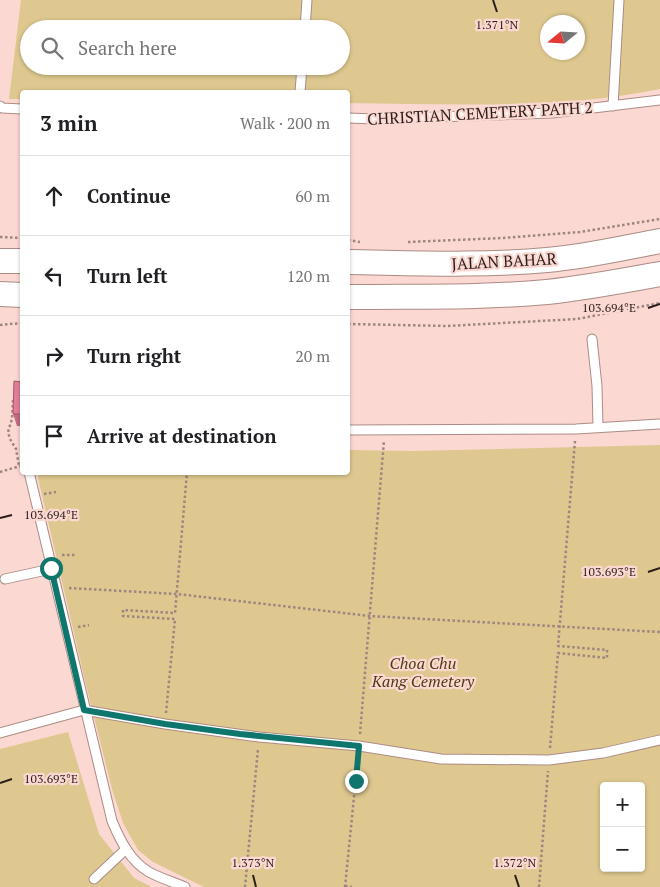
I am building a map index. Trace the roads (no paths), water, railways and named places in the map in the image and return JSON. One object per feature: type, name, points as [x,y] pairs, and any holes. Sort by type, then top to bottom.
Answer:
[{"type":"main road","name":"JALAN BAHAR","points":[[350,262],[484,264],[548,260],[607,251],[660,240]]},
{"type":"main road","points":[[0,261],[20,261]]},
{"type":"main road","name":"JALAN BAHAR","points":[[350,297],[494,295],[547,292],[660,274]]},
{"type":"main road","points":[[0,294],[20,296]]},
{"type":"lane","points":[[306,20],[307,0]]},
{"type":"lane","points":[[613,106],[619,0]]},
{"type":"lane","points":[[300,90],[301,75]]},
{"type":"lane","name":"CHRISTIAN CEMETERY PATH 2","points":[[350,118],[375,119],[552,113],[660,100]]},
{"type":"lane","points":[[0,106],[2,108],[20,109]]},
{"type":"lane","points":[[592,340],[597,386],[598,426]]},
{"type":"lane","points":[[350,430],[576,429],[598,426],[660,424]]},
{"type":"lane","points":[[30,475],[84,710],[112,821],[126,849],[136,861],[148,871],[185,887]]},
{"type":"lane","points":[[5,579],[51,568]]},
{"type":"lane","points":[[0,733],[84,710],[165,724],[359,746],[441,759],[549,760],[603,753],[660,740]]},
{"type":"lane","points":[[94,879],[126,849]]},
{"type":"park label","name":"Choa Chu Kang Cemetery","points":[[423,672]]}]
